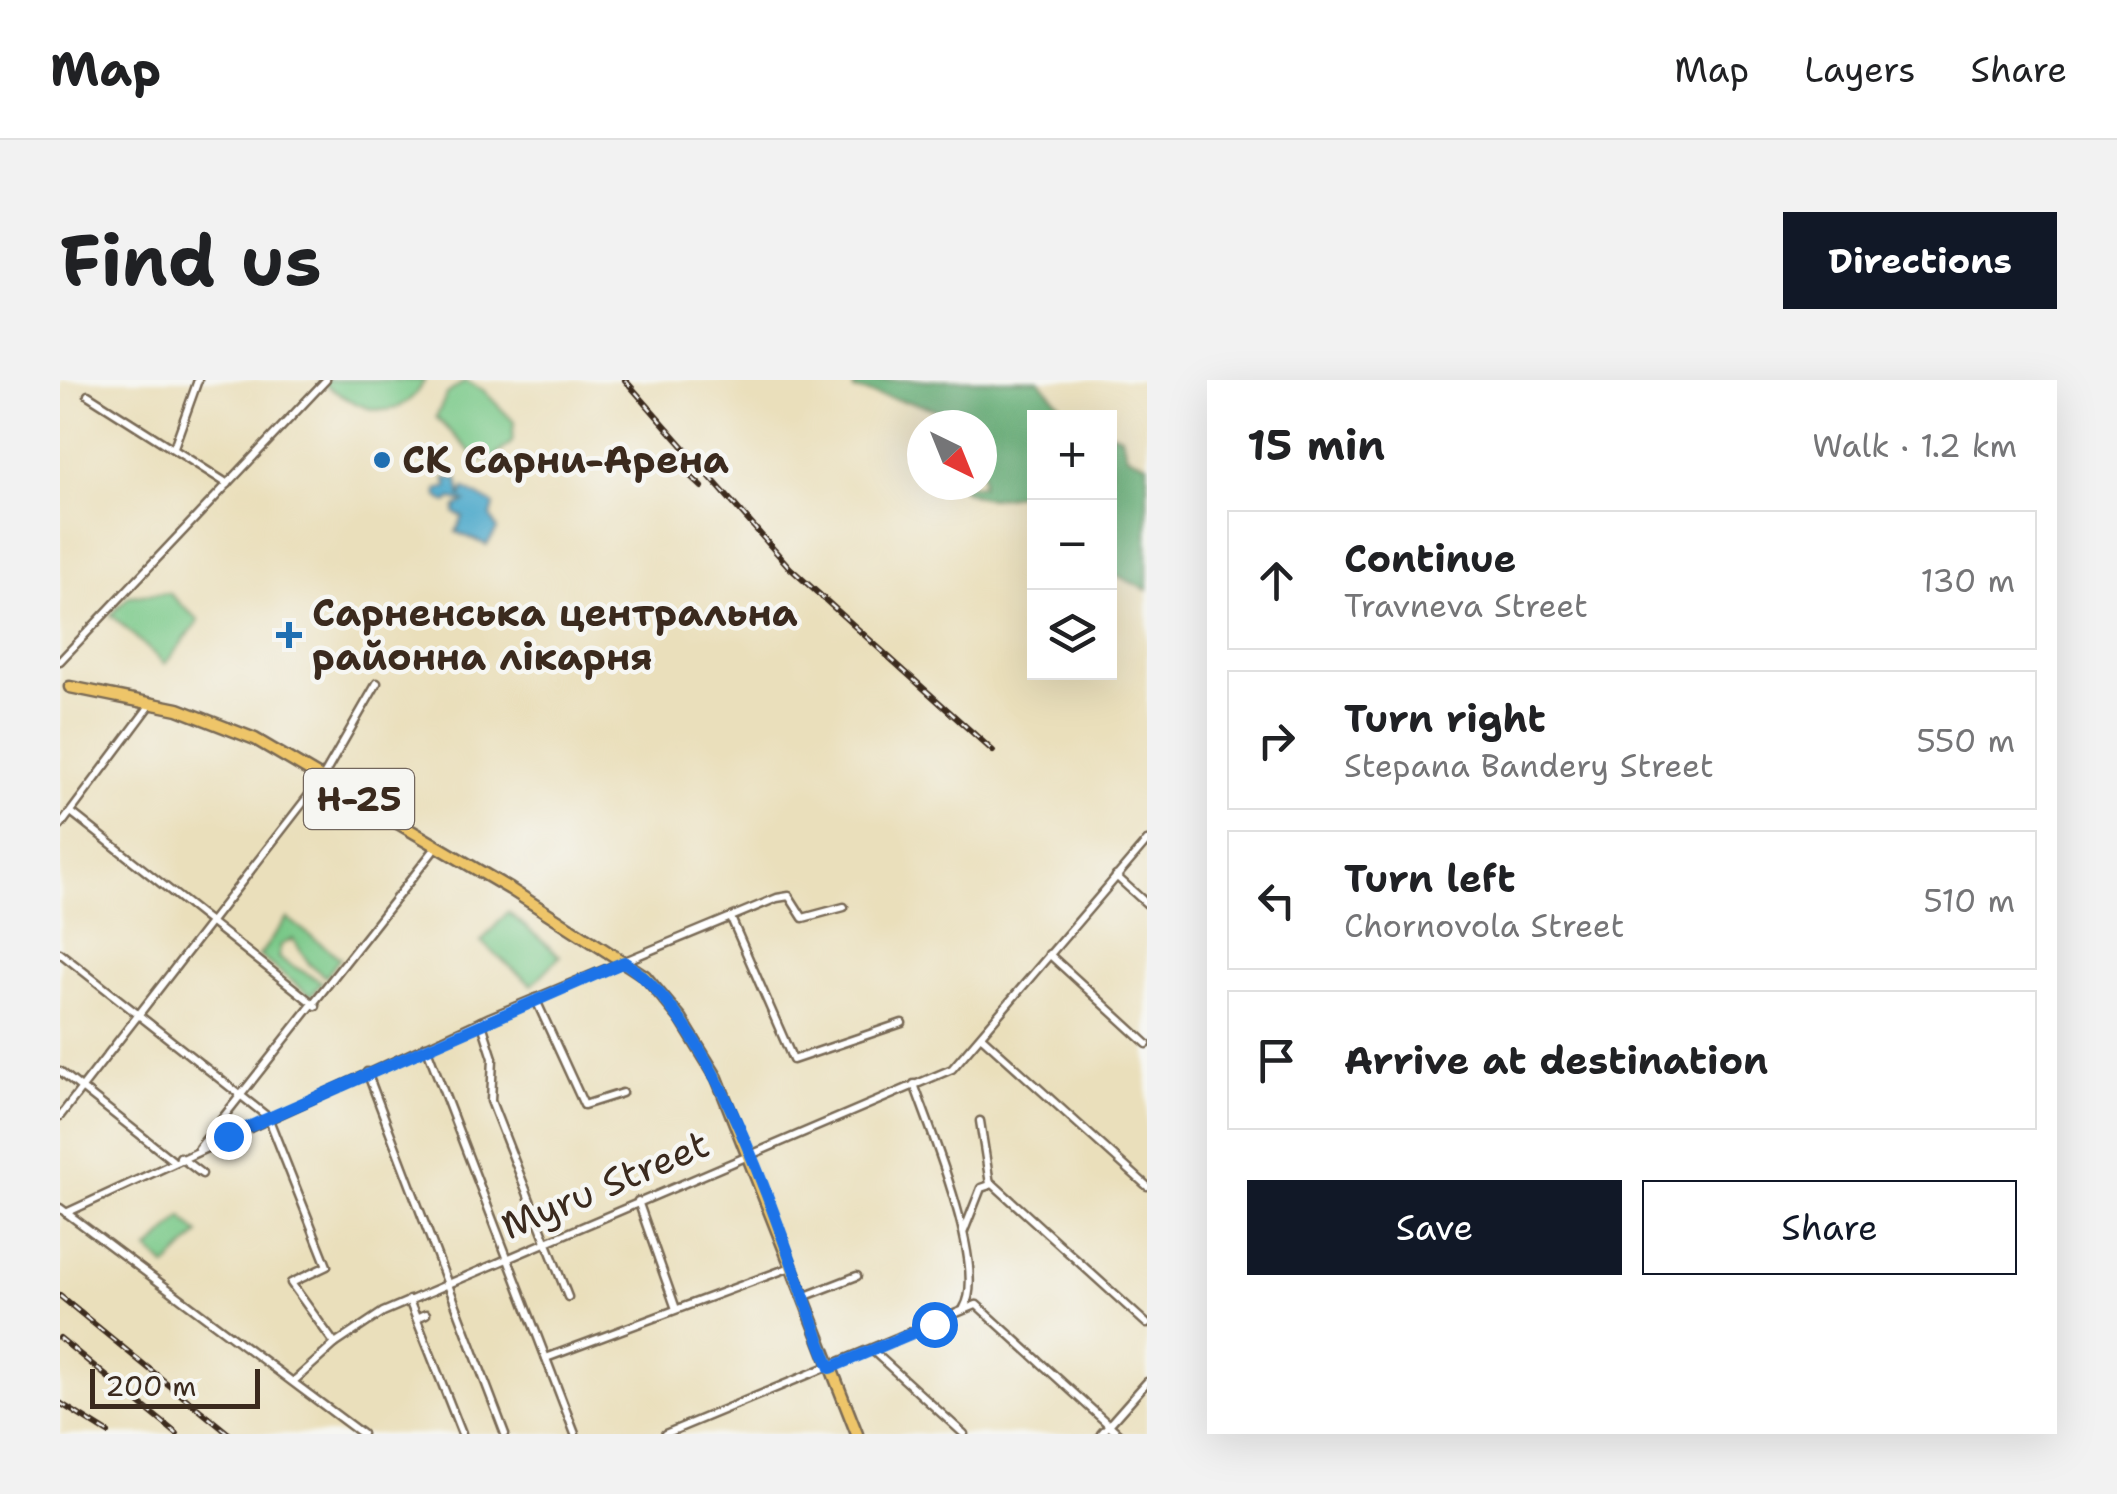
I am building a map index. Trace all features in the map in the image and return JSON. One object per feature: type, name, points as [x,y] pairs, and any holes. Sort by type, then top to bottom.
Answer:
[{"type":"main road","name":"Н-25","points":[[68,687],[152,702],[255,739],[438,846],[624,962],[663,994],[701,1049],[748,1154],[857,1434]]},
{"type":"street","points":[[174,447],[198,380]]},
{"type":"street","points":[[60,662],[326,380]]},
{"type":"street","points":[[88,395],[228,484]]},
{"type":"street","points":[[60,1116],[322,778],[377,683]]},
{"type":"street","points":[[60,826],[152,702]]},
{"type":"street","points":[[71,812],[316,1006]]},
{"type":"street","name":"Myru Street","points":[[294,1380],[335,1344],[409,1300],[952,1069],[983,1038],[1049,954],[1147,841]]},
{"type":"street","points":[[198,1149],[316,1006],[438,846]]},
{"type":"street","points":[[1116,876],[1147,904]]},
{"type":"street","points":[[362,1434],[63,1210],[481,1021],[783,896],[789,896],[803,918],[844,907]]},
{"type":"street","points":[[732,918],[793,1060],[902,1023]]},
{"type":"street","points":[[60,953],[268,1117],[327,1266]]},
{"type":"street","points":[[1049,954],[1147,1044]]},
{"type":"street","points":[[535,998],[584,1105],[622,1093]]},
{"type":"street","points":[[481,1021],[493,1058],[492,1101],[568,1297]]},
{"type":"street","points":[[983,1038],[1147,1186]]},
{"type":"street","points":[[426,1046],[575,1434]]},
{"type":"street","points":[[60,1071],[176,1159],[202,1174]]},
{"type":"street","points":[[368,1072],[506,1434]]},
{"type":"street","points":[[914,1084],[964,1231],[969,1297],[962,1310]]},
{"type":"street","points":[[980,1121],[990,1184]]},
{"type":"street","points":[[964,1231],[981,1188],[990,1184]]},
{"type":"street","points":[[990,1184],[1006,1192],[1147,1324]]},
{"type":"street","points":[[638,1200],[676,1309]]},
{"type":"street","points":[[958,1212],[968,1213]]},
{"type":"street","points":[[335,1344],[290,1283],[339,1261]]},
{"type":"street","points":[[546,1358],[791,1267]]},
{"type":"street","points":[[802,1298],[858,1276]]},
{"type":"street","points":[[969,1297],[1119,1434]]},
{"type":"street","points":[[409,1300],[462,1434]]},
{"type":"street","points":[[664,1434],[976,1305]]},
{"type":"street","points":[[416,1318],[426,1314]]},
{"type":"street","points":[[872,1350],[964,1434]]},
{"type":"street","points":[[1101,1434],[1147,1382]]},
{"type":"green space","points":[[319,380],[425,380],[414,396],[388,410],[360,405]]},
{"type":"green space","points":[[854,380],[1039,380],[1066,410],[1027,410],[1027,491],[997,497],[997,410],[937,410],[854,390]]},
{"type":"green space","points":[[465,381],[483,390],[514,422],[512,442],[493,458],[479,460],[436,417],[447,394]]},
{"type":"green space","points":[[1117,435],[1127,455],[1147,463],[1147,590],[1117,575]]},
{"type":"green space","points":[[169,593],[199,621],[165,664],[111,615],[129,596]]},
{"type":"green space","points":[[508,912],[560,956],[532,985],[481,942]]},
{"type":"green space","points":[[287,918],[340,958],[326,977],[310,965],[293,939],[281,945],[278,958],[322,982],[311,996],[259,956]]},
{"type":"green space","points":[[182,1217],[199,1234],[166,1267],[149,1250]]},
{"type":"water","points":[[445,478],[458,479],[461,498],[464,488],[494,505],[491,517],[497,530],[487,545],[456,532],[463,517],[455,513],[456,507],[465,502],[452,499],[447,503],[438,497],[437,490],[448,487]]},
{"type":"railway","points":[[625,380],[790,568],[993,751]]},
{"type":"railway","points":[[669,456],[702,487]]},
{"type":"railway","points":[[60,1296],[229,1434]]},
{"type":"railway","points":[[60,1338],[177,1434]]},
{"type":"railway","points":[[60,1403],[108,1433]]},
{"type":"place","name":"СК Сарни-Арена","points":[[382,460]]},
{"type":"place","name":"Сарненська центральна районна лікарня","points":[[289,635]]},
{"type":"route","points":[[228,1136],[490,1017],[624,962],[663,994],[717,1078],[830,1368],[934,1324]]}]
